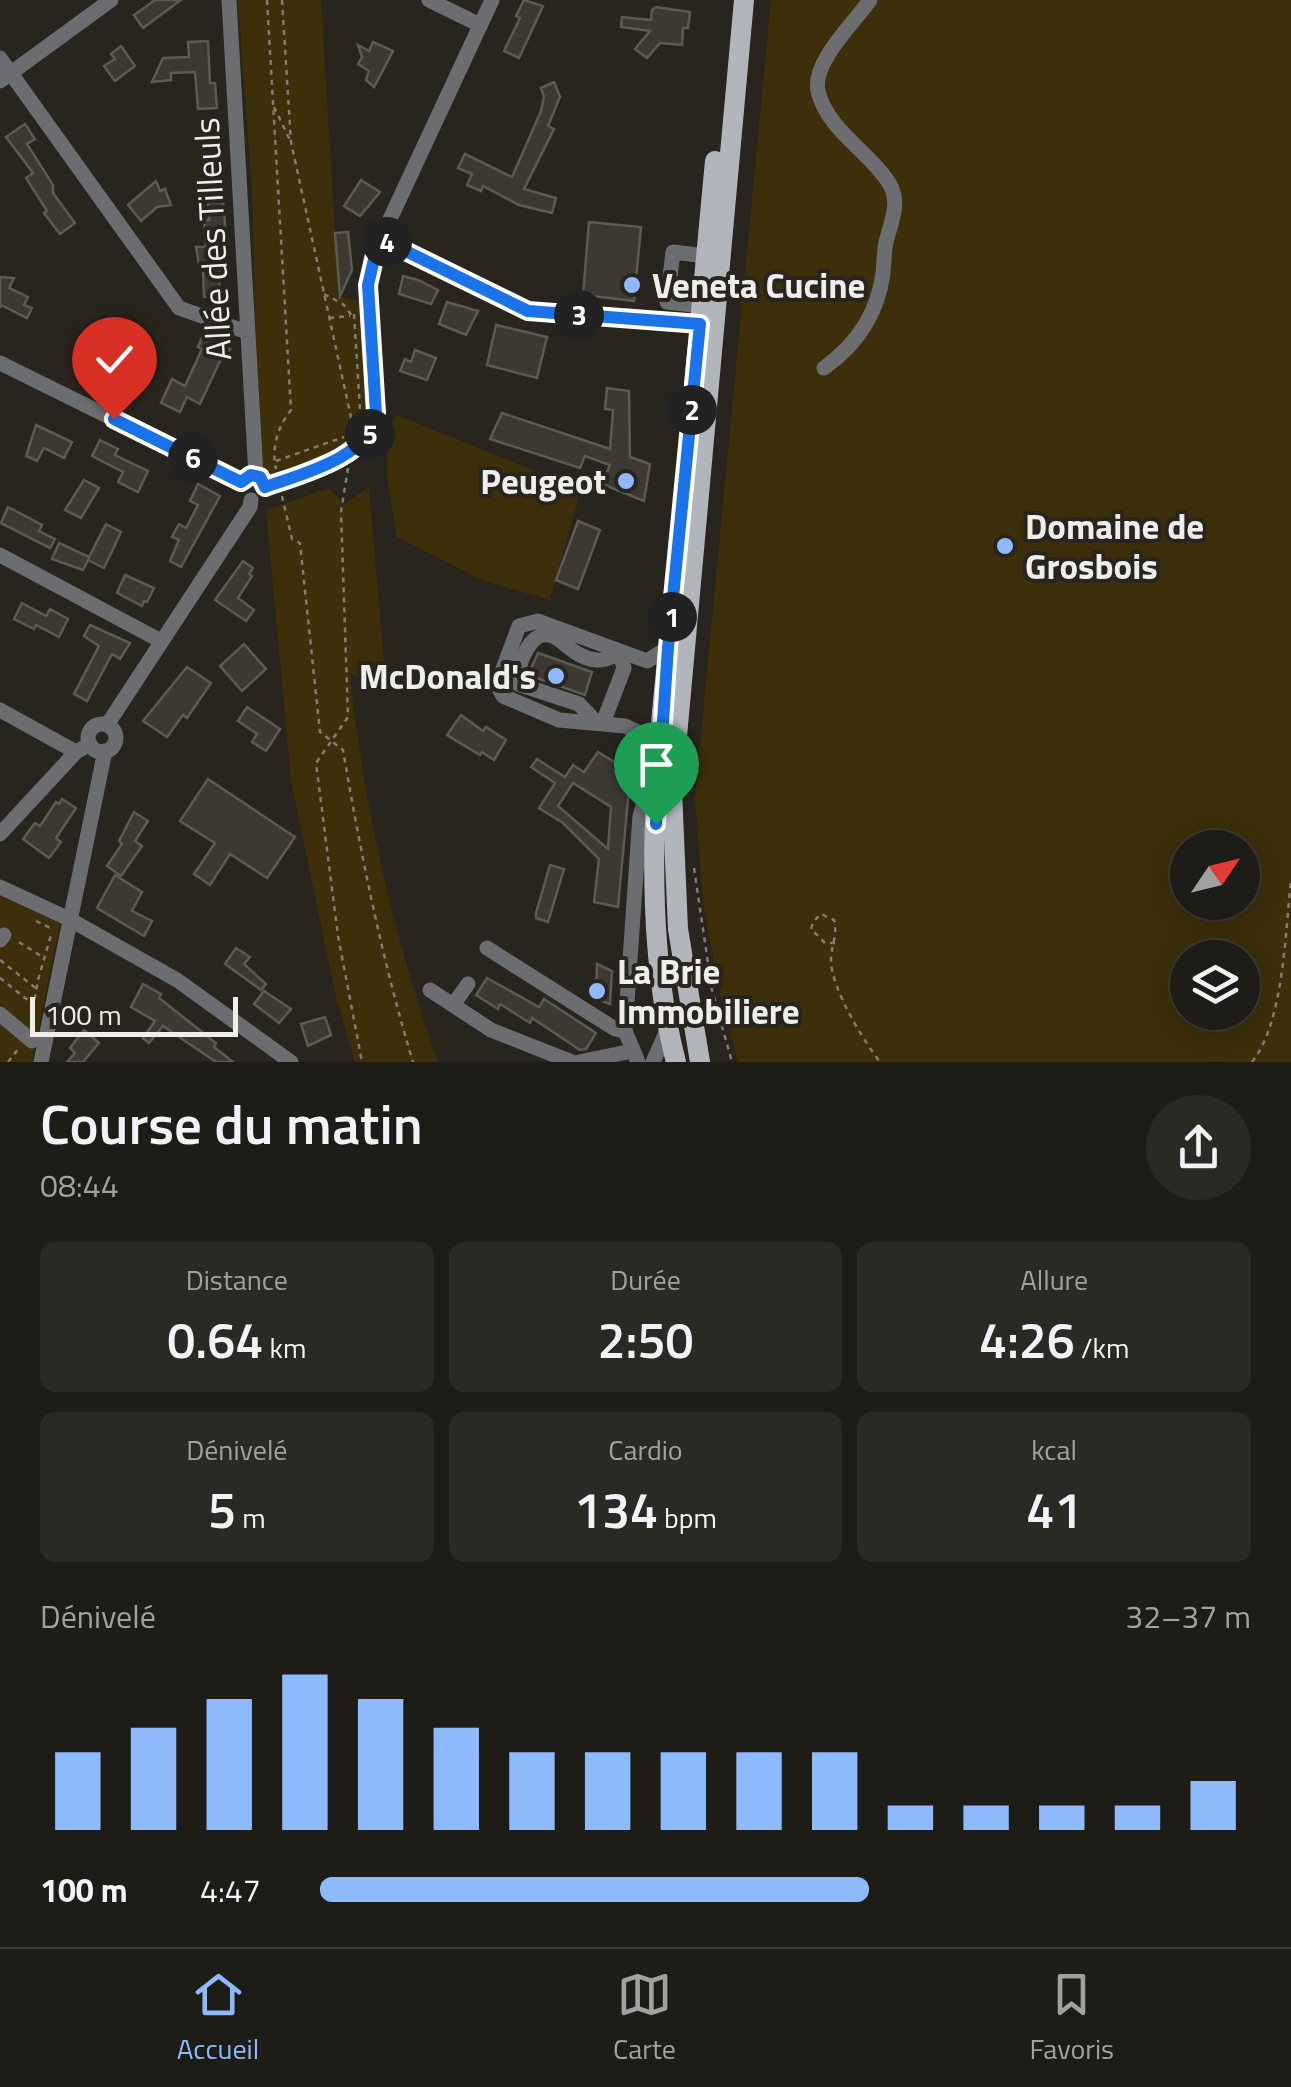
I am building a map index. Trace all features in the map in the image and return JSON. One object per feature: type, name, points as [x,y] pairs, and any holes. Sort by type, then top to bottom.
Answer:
[{"type":"main road","points":[[676,1062],[668,1028],[656,912],[656,824],[668,648],[730,0]]},
{"type":"main road","points":[[700,1062],[678,929],[672,791],[744,0]]},
{"type":"street","points":[[6,77],[111,0]]},
{"type":"street","name":"Allée des Tilleuls","points":[[230,0],[254,482]]},
{"type":"street","points":[[429,0],[480,26]]},
{"type":"street","points":[[41,1062],[90,749],[88,735],[93,727],[107,725],[250,508],[251,500],[242,493],[254,482],[352,451],[372,432],[376,413],[368,285],[379,238],[492,0]]},
{"type":"street","points":[[824,368],[848,351],[868,322],[883,278],[885,246],[896,209],[890,184],[851,142],[818,91],[818,71],[870,0]]},
{"type":"street","points":[[0,58],[6,77],[178,308],[247,332]]},
{"type":"street","points":[[379,238],[528,311],[701,315]]},
{"type":"street","points":[[701,315],[667,302],[673,252],[706,256]]},
{"type":"street","points":[[0,363],[254,482]]},
{"type":"street","points":[[0,555],[161,641]]},
{"type":"street","points":[[661,754],[625,726],[559,720],[503,696],[497,685],[519,626],[530,621],[648,662],[668,648]]},
{"type":"street","points":[[600,723],[579,704],[518,684],[515,679],[525,648],[539,638],[550,637],[568,650],[595,660],[620,654]]},
{"type":"street","points":[[600,723],[624,668],[620,654]]},
{"type":"street","points":[[0,710],[90,749]]},
{"type":"street","points":[[0,834],[90,749]]},
{"type":"street","points":[[580,1062],[635,1056],[626,1031],[644,800]]},
{"type":"street","points":[[0,886],[63,925],[178,980],[291,1062]]},
{"type":"street","points":[[487,948],[615,1030],[626,1031]]},
{"type":"street","points":[[453,1006],[468,984]]},
{"type":"street","points":[[430,990],[491,1030],[572,1062]]},
{"type":"street","points":[[0,1014],[30,1039]]},
{"type":"street","points":[[654,1062],[668,1028]]},
{"type":"path","points":[[267,0],[291,410],[282,421],[274,452]]},
{"type":"path","points":[[282,0],[290,142],[354,441]]},
{"type":"path","points":[[273,105],[290,142]]},
{"type":"path","points":[[323,294],[343,304],[352,317],[329,318]]},
{"type":"path","points":[[274,461],[355,433]]},
{"type":"path","points":[[346,476],[341,512],[348,717],[316,763],[338,936],[362,1062]]},
{"type":"path","points":[[285,507],[292,539],[300,542],[320,732],[343,750],[357,833],[413,1062]]},
{"type":"path","points":[[693,860],[710,976],[732,1062]]},
{"type":"path","points":[[1252,1062],[1259,1054],[1276,1000],[1291,881]]},
{"type":"path","points":[[835,944],[824,944],[812,930],[812,922],[821,914],[834,920],[835,944],[831,960],[835,977],[860,1036],[880,1062]]},
{"type":"path","points":[[8,1062],[30,1039],[44,957],[53,929],[63,925]]},
{"type":"path","points":[[4,936],[44,957]]},
{"type":"path","points":[[0,960],[38,990]]},
{"type":"path","points":[[0,978],[36,1006]]},
{"type":"shaded area","points":[[238,0],[321,0],[339,297],[362,301],[369,373],[369,413],[359,439],[331,456],[274,478],[263,471],[258,415],[252,192]]},
{"type":"shaded area","name":"Domaine de Grosbois","points":[[771,0],[1291,0],[1291,1062],[738,1062],[723,1009],[703,904],[695,797]]},
{"type":"shaded area","points":[[397,415],[581,489],[550,600],[481,580],[397,537],[387,475],[387,429]]},
{"type":"shaded area","points":[[369,487],[386,685],[351,674],[353,708],[384,878],[438,1062],[355,1062],[336,997],[291,781],[266,510],[330,488],[343,505]]},
{"type":"shaded area","points":[[0,896],[60,924],[37,1036],[30,1043],[34,1051],[32,1062],[0,1062]]},
{"type":"building","points":[[155,0],[181,0],[143,28],[134,15]]},
{"type":"building","points":[[524,0],[543,6],[519,58],[504,51]]},
{"type":"building","points":[[656,7],[690,12],[688,28],[683,28],[682,45],[660,43],[647,58],[635,49],[650,31],[621,27],[622,17],[651,20]]},
{"type":"building","points":[[208,41],[210,83],[215,83],[217,108],[198,109],[195,72],[171,73],[171,80],[152,82],[163,58],[189,57],[188,42]]},
{"type":"building","points":[[373,42],[393,51],[374,87],[366,80],[369,71],[358,64],[362,57],[358,45],[369,51]]},
{"type":"building","points":[[121,46],[135,66],[115,81],[104,66],[115,59],[111,54]]},
{"type":"building","points":[[554,82],[560,97],[548,126],[554,129],[524,189],[556,198],[552,213],[519,205],[483,186],[481,191],[467,185],[472,174],[458,168],[465,154],[512,177],[541,111],[541,88]]},
{"type":"building","points":[[25,124],[35,139],[27,144],[53,185],[53,193],[75,223],[60,234],[26,178],[33,173],[6,137]]},
{"type":"building","points":[[361,180],[380,192],[360,216],[344,206]]},
{"type":"building","points":[[156,181],[160,191],[165,189],[171,205],[157,207],[141,221],[128,205]]},
{"type":"building","points":[[223,202],[227,247],[221,247],[219,296],[204,297],[203,270],[196,247],[206,247],[204,220],[209,220],[208,203]]},
{"type":"building","points":[[589,222],[641,227],[634,301],[583,295]]},
{"type":"building","points":[[348,232],[352,270],[340,296],[335,233]]},
{"type":"building","points":[[403,276],[438,290],[431,304],[399,294]]},
{"type":"building","points":[[0,277],[14,278],[9,288],[28,297],[24,305],[32,308],[27,318],[1,305],[0,308]]},
{"type":"building","points":[[447,302],[478,311],[466,335],[439,324]]},
{"type":"building","points":[[496,325],[547,337],[537,378],[487,365]]},
{"type":"building","points":[[203,335],[230,349],[221,359],[200,404],[187,397],[180,412],[161,403],[172,379],[185,386],[202,349],[198,347]]},
{"type":"building","points":[[415,350],[436,358],[427,380],[400,371],[405,359],[411,362]]},
{"type":"building","points":[[607,388],[629,391],[630,457],[650,464],[644,501],[602,484],[610,465],[585,456],[580,468],[490,439],[502,413],[610,449],[613,410],[605,409]]},
{"type":"building","points":[[36,425],[72,442],[64,458],[44,448],[37,461],[26,456]]},
{"type":"building","points":[[100,440],[118,449],[115,455],[148,471],[138,492],[118,482],[123,472],[92,456]]},
{"type":"building","points":[[84,480],[99,488],[81,518],[65,510]]},
{"type":"building","points":[[198,484],[220,496],[181,567],[170,561],[179,540],[172,537],[179,524],[186,528],[198,505],[190,501]]},
{"type":"building","points":[[8,507],[42,525],[39,531],[55,539],[50,548],[1,523]]},
{"type":"building","points":[[578,521],[600,530],[578,589],[556,580]]},
{"type":"building","points":[[106,524],[121,532],[104,568],[88,560],[83,570],[52,559],[59,543],[89,557]]},
{"type":"building","points":[[243,561],[253,568],[238,598],[254,610],[246,621],[215,600]]},
{"type":"building","points":[[125,575],[154,588],[142,606],[117,593]]},
{"type":"building","points":[[22,603],[46,616],[50,609],[68,619],[59,637],[14,619]]},
{"type":"building","points":[[90,625],[130,643],[120,659],[112,654],[87,701],[74,694],[99,646],[84,636]]},
{"type":"building","points":[[244,644],[266,669],[242,691],[220,666]]},
{"type":"building","name":"McDonald's","points":[[538,653],[592,672],[585,695],[528,675]]},
{"type":"building","points":[[187,667],[211,683],[187,718],[183,715],[167,737],[143,721]]},
{"type":"building","points":[[247,707],[280,729],[266,751],[252,742],[257,734],[238,721]]},
{"type":"building","points":[[461,715],[483,731],[486,727],[506,740],[494,760],[447,735]]},
{"type":"building","points":[[598,752],[628,770],[629,761],[640,763],[628,799],[618,907],[594,902],[599,859],[563,823],[539,808],[555,783],[531,767],[537,759],[565,777],[573,765],[584,772]],"holes":[[[573,783],[611,807],[608,849],[558,806]]]},
{"type":"building","points":[[208,779],[295,837],[267,878],[230,854],[210,885],[194,874],[215,843],[180,821]]},
{"type":"building","points":[[62,799],[76,808],[56,838],[61,842],[49,858],[23,839],[35,823],[40,826]]},
{"type":"building","points":[[134,812],[148,821],[135,841],[142,846],[121,876],[107,866],[122,844],[119,841]]},
{"type":"building","points":[[550,865],[564,869],[548,922],[536,918],[536,913]]},
{"type":"building","points":[[115,875],[142,892],[132,911],[152,921],[144,936],[97,908]]},
{"type":"building","points":[[236,948],[250,957],[244,964],[266,984],[261,990],[225,964]]},
{"type":"building","points":[[597,964],[612,971],[610,1004],[596,999]]},
{"type":"building","points":[[487,978],[539,1007],[544,999],[596,1033],[586,1049],[580,1050],[532,1018],[530,1023],[500,1004],[498,1009],[476,995]]},
{"type":"building","points":[[143,984],[161,994],[159,998],[216,1043],[214,1047],[233,1062],[216,1062],[163,1026],[149,1043],[143,1038],[155,1021],[131,1007]]},
{"type":"building","points":[[264,991],[291,1009],[279,1023],[254,1004]]},
{"type":"building","points":[[325,1017],[331,1035],[308,1046],[301,1024]]},
{"type":"building","points":[[84,1030],[99,1043],[83,1062],[67,1062],[75,1053],[70,1048]]},
{"type":"place","name":"Veneta Cucine","points":[[632,285]]},
{"type":"place","name":"Peugeot","points":[[626,481]]},
{"type":"place","name":"Domaine de Grosbois","points":[[1005,546]]},
{"type":"place","name":"McDonald's","points":[[556,676]]},
{"type":"place","name":"La Brie Immobiliere","points":[[597,991]]},
{"type":"route","points":[[114,419],[241,482],[256,475],[265,487],[359,447],[376,421],[368,285],[379,238],[528,311],[700,324],[668,648],[656,824]]}]
